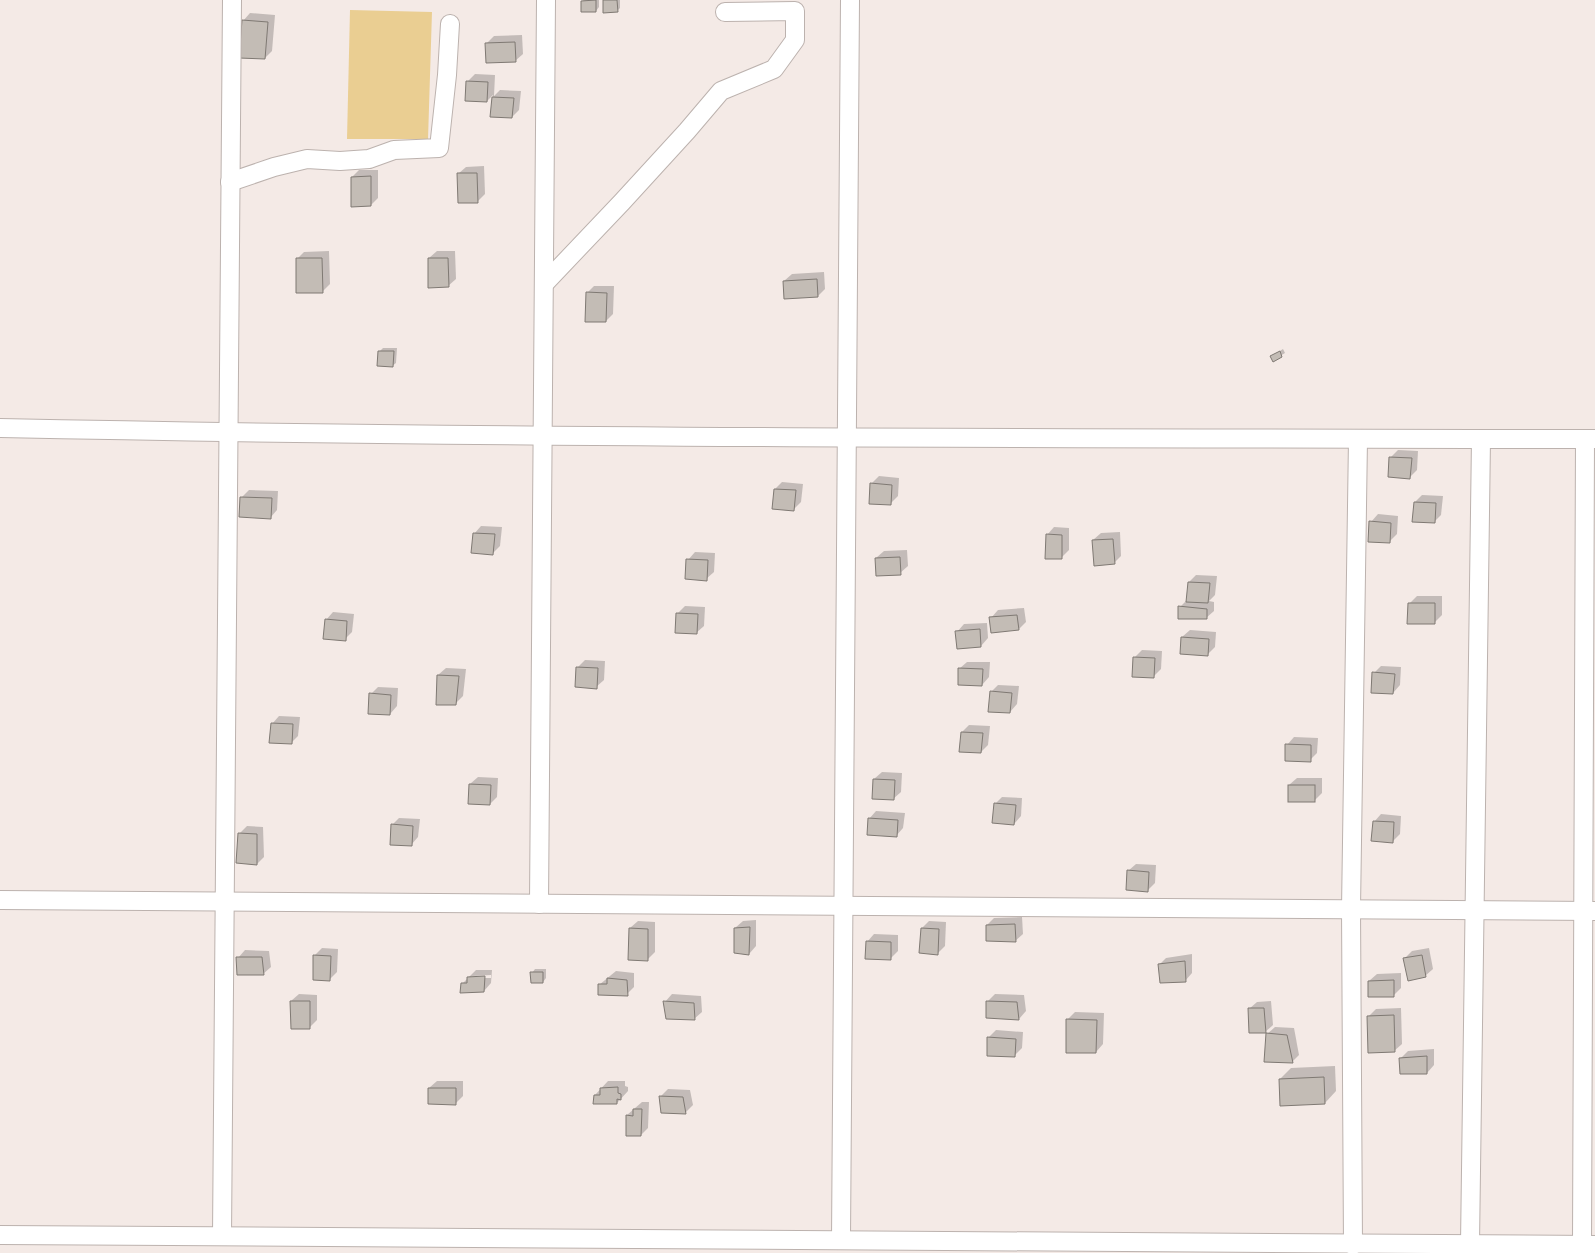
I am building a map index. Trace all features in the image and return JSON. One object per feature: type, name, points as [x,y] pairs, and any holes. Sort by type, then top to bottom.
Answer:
[{"type":"street","points":[[222,1236],[232,0]]},
{"type":"street","points":[[539,904],[546,0]]},
{"type":"street","points":[[841,1240],[850,0]]},
{"type":"street","points":[[544,284],[635,188],[721,91],[774,69],[795,40],[795,11],[725,12]]},
{"type":"street","points":[[230,182],[274,167],[307,159],[340,161],[369,159],[394,150],[439,148],[447,75],[450,24]]},
{"type":"street","points":[[0,428],[228,433],[543,436],[1590,439],[1588,1245],[1543,1249],[1470,1244],[1353,1244],[1295,1248],[986,1247],[841,1240],[804,1247],[222,1236],[0,1235]]},
{"type":"street","points":[[1353,1244],[1351,909],[1358,439]]},
{"type":"street","points":[[1470,1244],[1481,439]]},
{"type":"street","points":[[0,900],[1589,911]]},
{"type":"shaded area","points":[[350,10],[432,12],[428,139],[347,139]]},
{"type":"building","points":[[596,0],[596,12],[581,12],[581,1]]},
{"type":"building","points":[[603,0],[617,0],[618,12],[603,13]]},
{"type":"building","points":[[242,20],[268,22],[265,59],[239,58]]},
{"type":"building","points":[[515,42],[516,62],[486,63],[485,43]]},
{"type":"building","points":[[466,81],[488,82],[487,102],[465,101]]},
{"type":"building","points":[[492,97],[514,98],[512,118],[490,117]]},
{"type":"building","points":[[457,173],[477,173],[478,203],[458,203]]},
{"type":"building","points":[[371,176],[371,206],[351,207],[351,177]]},
{"type":"building","points":[[296,258],[322,258],[323,293],[296,293]]},
{"type":"building","points":[[428,258],[448,258],[449,287],[428,288]]},
{"type":"building","points":[[817,279],[818,297],[784,299],[783,281]]},
{"type":"building","points":[[586,292],[607,293],[606,322],[585,322]]},
{"type":"building","points":[[378,351],[394,351],[393,367],[377,366]]},
{"type":"building","points":[[1280,351],[1282,357],[1273,362],[1270,356]]},
{"type":"building","points":[[1389,457],[1412,458],[1410,479],[1388,477]]},
{"type":"building","points":[[870,483],[892,485],[891,505],[869,504]]},
{"type":"building","points":[[774,489],[796,490],[794,511],[772,509]]},
{"type":"building","points":[[240,497],[272,498],[271,519],[239,517]]},
{"type":"building","points":[[1414,502],[1436,503],[1435,523],[1412,522]]},
{"type":"building","points":[[1369,521],[1391,523],[1390,543],[1368,542]]},
{"type":"building","points":[[473,533],[495,534],[493,555],[471,553]]},
{"type":"building","points":[[1046,534],[1062,535],[1062,559],[1045,559]]},
{"type":"building","points":[[1113,539],[1115,564],[1094,566],[1092,540]]},
{"type":"building","points":[[900,557],[901,575],[876,576],[875,558]]},
{"type":"building","points":[[686,559],[708,560],[707,581],[685,579]]},
{"type":"building","points":[[1188,582],[1210,583],[1208,603],[1186,602]]},
{"type":"building","points":[[1408,603],[1435,603],[1435,624],[1407,624]]},
{"type":"building","points":[[1178,606],[1207,609],[1207,619],[1178,619]]},
{"type":"building","points":[[676,613],[698,614],[697,634],[675,633]]},
{"type":"building","points":[[1017,615],[1019,630],[991,633],[989,617]]},
{"type":"building","points":[[325,619],[347,621],[346,641],[323,639]]},
{"type":"building","points":[[980,629],[981,647],[957,649],[955,631]]},
{"type":"building","points":[[1181,637],[1209,639],[1208,656],[1180,654]]},
{"type":"building","points":[[1133,657],[1155,658],[1154,678],[1132,677]]},
{"type":"building","points":[[576,667],[598,668],[597,689],[575,687]]},
{"type":"building","points":[[958,668],[983,669],[982,686],[958,685]]},
{"type":"building","points":[[1372,672],[1395,674],[1393,694],[1371,693]]},
{"type":"building","points":[[437,675],[459,676],[456,705],[436,705]]},
{"type":"building","points":[[990,691],[1012,693],[1010,713],[988,712]]},
{"type":"building","points":[[369,693],[391,695],[390,715],[368,714]]},
{"type":"building","points":[[271,723],[293,724],[292,744],[269,743]]},
{"type":"building","points":[[961,732],[983,733],[981,753],[959,752]]},
{"type":"building","points":[[1285,744],[1311,745],[1311,762],[1285,761]]},
{"type":"building","points":[[873,779],[895,780],[894,800],[872,799]]},
{"type":"building","points":[[469,784],[491,785],[490,805],[468,804]]},
{"type":"building","points":[[1288,785],[1315,785],[1315,802],[1288,802]]},
{"type":"building","points":[[994,803],[1016,805],[1014,825],[992,823]]},
{"type":"building","points":[[868,818],[898,820],[897,837],[867,835]]},
{"type":"building","points":[[1373,821],[1394,822],[1393,843],[1371,841]]},
{"type":"building","points":[[391,824],[413,826],[412,846],[390,845]]},
{"type":"building","points":[[238,833],[257,834],[257,865],[236,863]]},
{"type":"building","points":[[1127,870],[1149,872],[1148,892],[1126,890]]},
{"type":"building","points":[[1015,924],[1016,942],[986,941],[986,925]]},
{"type":"building","points":[[750,927],[749,955],[734,953],[734,928]]},
{"type":"building","points":[[629,928],[648,929],[648,961],[628,960]]},
{"type":"building","points":[[921,928],[939,929],[938,955],[919,953]]},
{"type":"building","points":[[866,941],[891,942],[891,960],[865,959]]},
{"type":"building","points":[[313,955],[331,956],[330,981],[313,980]]},
{"type":"building","points":[[1422,955],[1426,977],[1408,981],[1403,958]]},
{"type":"building","points":[[236,957],[262,957],[264,975],[237,975]]},
{"type":"building","points":[[1185,961],[1186,982],[1160,983],[1158,964]]},
{"type":"building","points":[[530,972],[543,972],[543,983],[531,983]]},
{"type":"building","points":[[485,976],[484,992],[460,993],[461,983],[467,983],[467,977]]},
{"type":"building","points":[[607,978],[627,980],[628,996],[598,995],[598,984],[607,984]]},
{"type":"building","points":[[1394,980],[1394,997],[1368,997],[1368,981]]},
{"type":"building","points":[[290,1001],[310,1001],[310,1029],[291,1029]]},
{"type":"building","points":[[663,1001],[694,1003],[695,1020],[666,1019]]},
{"type":"building","points":[[986,1001],[1017,1002],[1019,1020],[986,1018]]},
{"type":"building","points":[[1248,1008],[1264,1008],[1266,1033],[1249,1033]]},
{"type":"building","points":[[1394,1015],[1395,1052],[1368,1053],[1367,1016]]},
{"type":"building","points":[[1066,1019],[1097,1020],[1096,1053],[1066,1053]]},
{"type":"building","points":[[1266,1033],[1287,1035],[1293,1063],[1264,1062]]},
{"type":"building","points":[[987,1037],[1016,1039],[1015,1057],[987,1056]]},
{"type":"building","points":[[1427,1056],[1427,1074],[1400,1074],[1399,1058]]},
{"type":"building","points":[[1324,1077],[1325,1104],[1280,1106],[1279,1079]]},
{"type":"building","points":[[618,1087],[621,1100],[617,1099],[617,1104],[593,1104],[594,1095],[600,1095],[600,1088]]},
{"type":"building","points":[[428,1088],[456,1088],[456,1105],[428,1104]]},
{"type":"building","points":[[659,1096],[683,1097],[686,1114],[661,1113]]},
{"type":"building","points":[[633,1109],[642,1109],[641,1136],[626,1136],[626,1115],[633,1116]]}]
